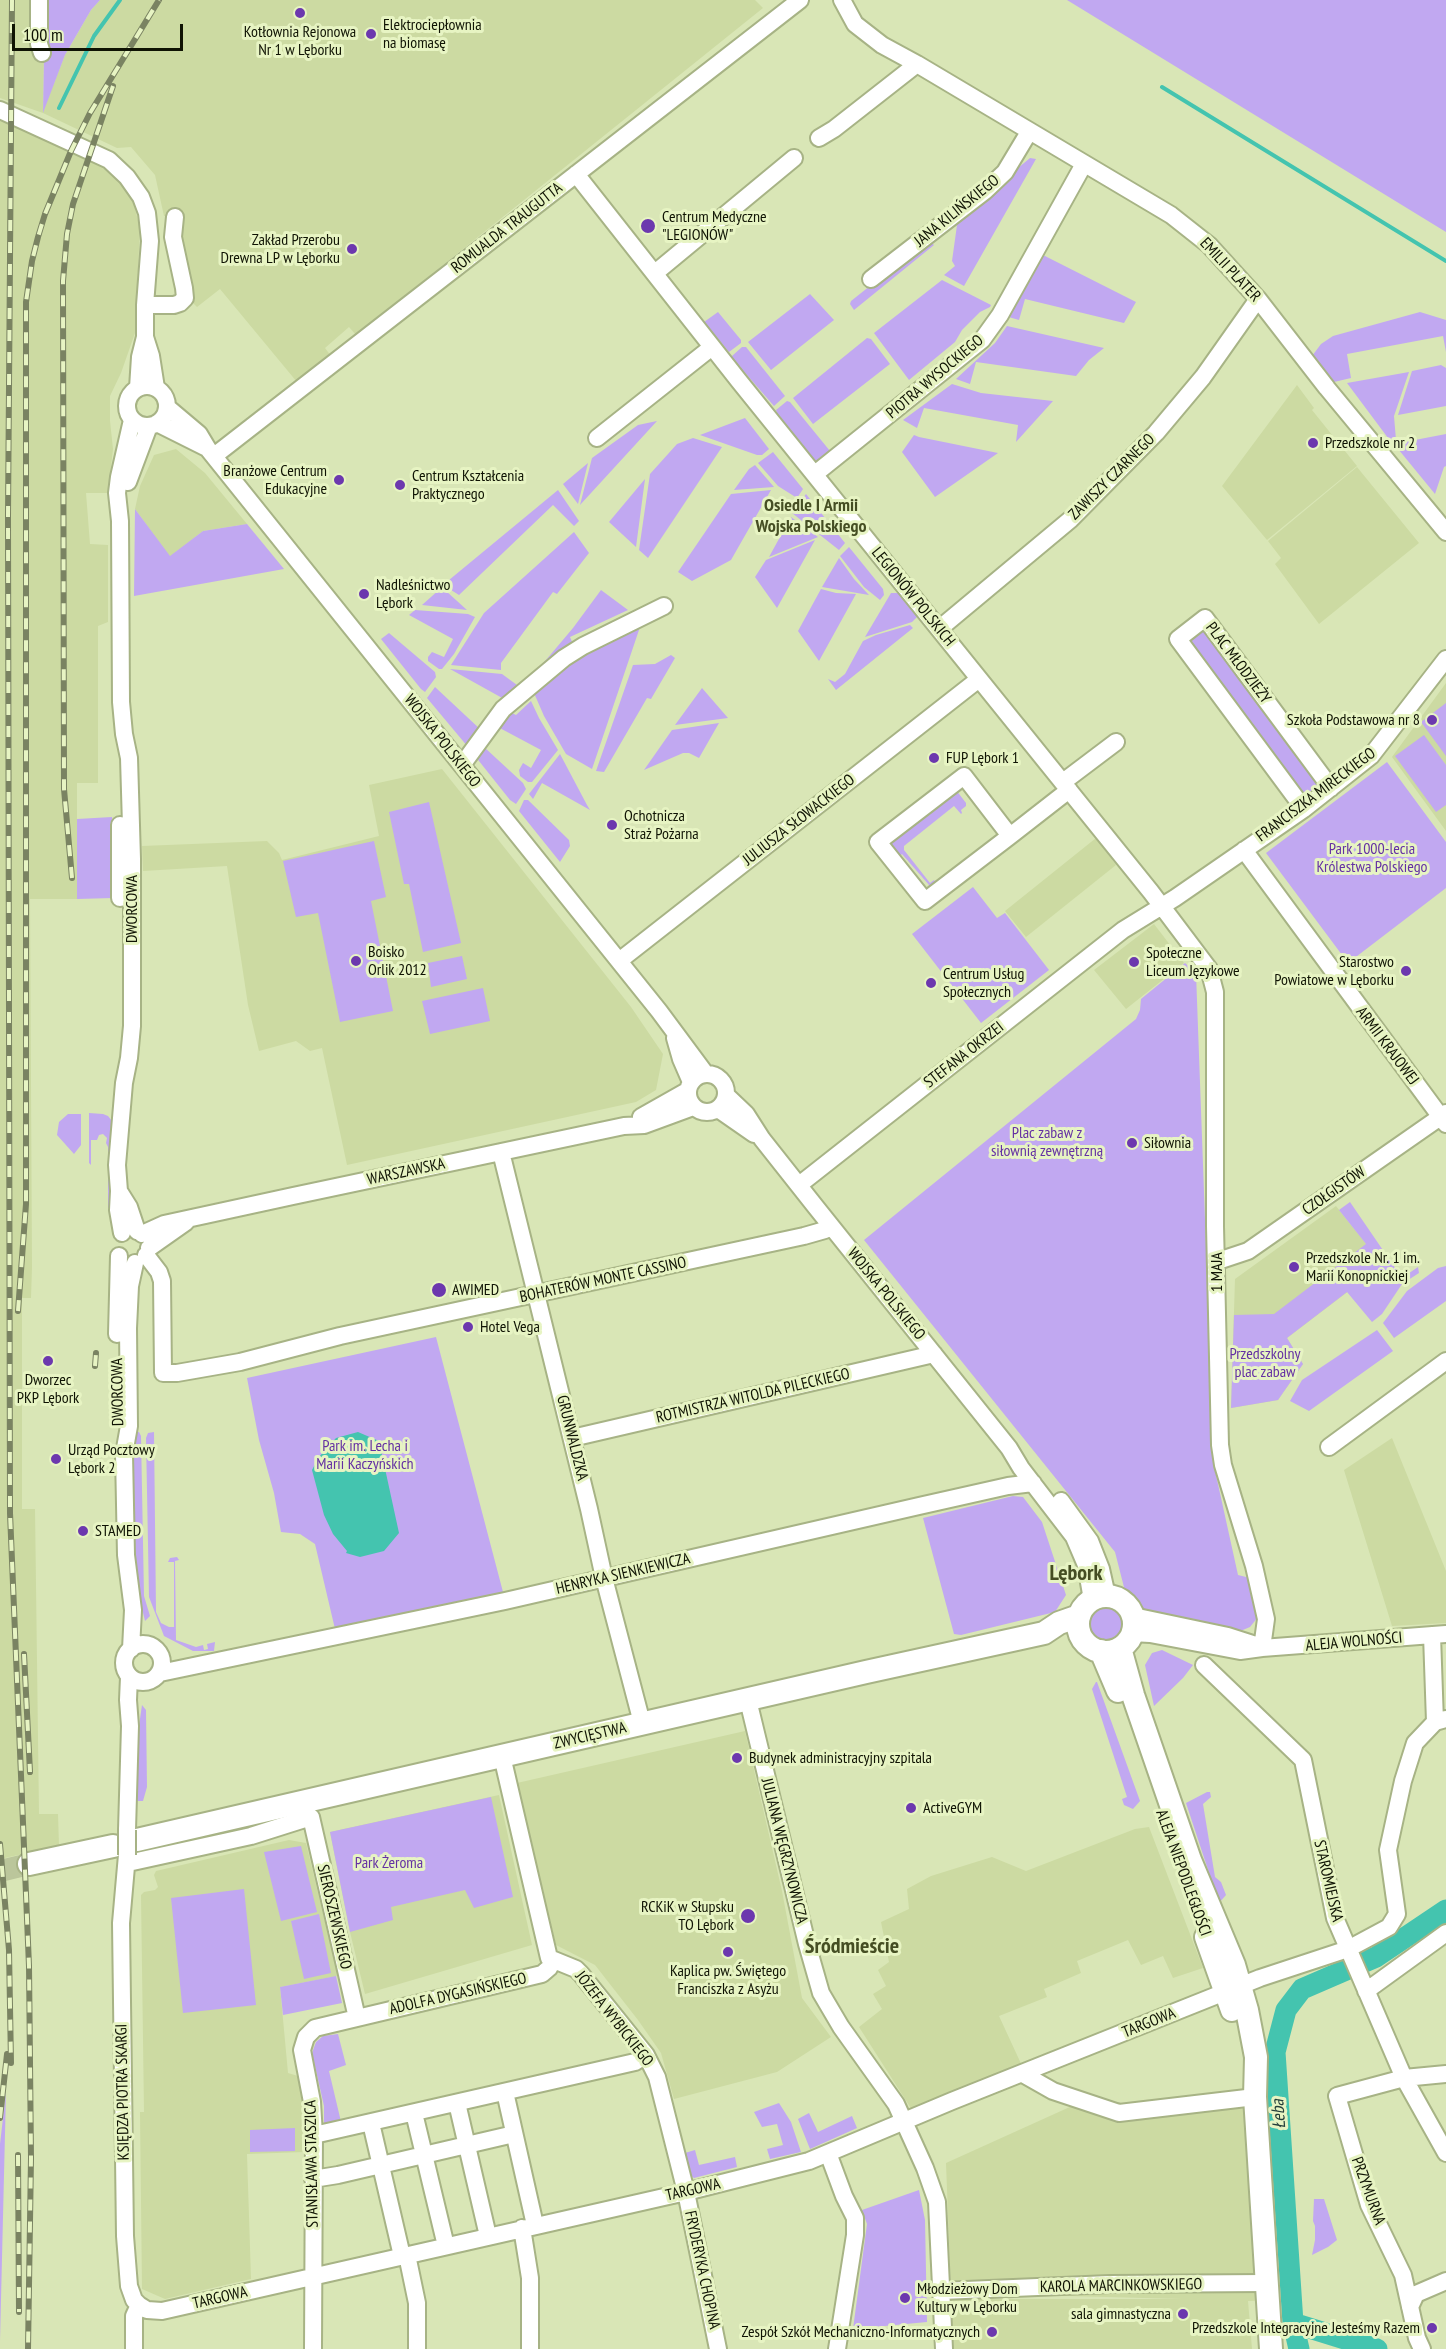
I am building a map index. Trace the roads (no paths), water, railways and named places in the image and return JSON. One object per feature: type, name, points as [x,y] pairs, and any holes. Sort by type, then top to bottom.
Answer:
[{"type":"main road","points":[[1123,1602],[1121,1637],[1093,1648],[1090,1612],[1123,1602]]},
{"type":"main road","name":"ZWYCIĘSTWA","points":[[29,1864],[126,1847],[362,1788],[1044,1633],[1059,1623],[1090,1612]]},
{"type":"main road","name":"ALEJA NIEPODLEGŁOŚCI","points":[[1121,1637],[1130,1685],[1256,2058],[1255,2097],[1271,2349]]},
{"type":"main road","points":[[310,1816],[328,1810],[362,1788]]},
{"type":"street","points":[[39,0],[39,44],[42,53]]},
{"type":"street","name":"ROMUALDA TRAUGUTTA","points":[[211,452],[800,0]]},
{"type":"street","name":"EMILII PLATER","points":[[842,0],[850,18],[860,29],[882,45],[1178,220],[1223,258],[1446,532]]},
{"type":"street","points":[[819,138],[834,129],[917,64]]},
{"type":"street","points":[[0,110],[109,160],[127,177],[141,197],[147,213],[150,233],[145,337],[140,357],[138,388]]},
{"type":"street","name":"JANA KILIŃSKIEGO","points":[[871,279],[985,191],[1005,172],[1029,132]]},
{"type":"street","points":[[655,273],[794,158]]},
{"type":"street","name":"PIOTRA WYSOCKIEGO","points":[[814,474],[982,340],[999,315],[1084,164]]},
{"type":"street","name":"LEGIONÓW POLSKICH","points":[[576,174],[1161,906]]},
{"type":"street","points":[[145,305],[174,305],[185,298],[173,237],[175,217]]},
{"type":"street","name":"ZAWISZY CZARNEGO","points":[[939,629],[1071,519],[1156,433],[1203,377],[1258,299]]},
{"type":"street","points":[[145,337],[151,356],[156,388]]},
{"type":"street","points":[[597,438],[712,347]]},
{"type":"street","points":[[144,386],[156,388],[165,396],[167,407],[162,419],[153,425],[137,424],[124,411],[129,396],[144,386]]},
{"type":"street","name":"WOJSKA POLSKIEGO","points":[[167,407],[199,434],[211,452],[659,1011],[674,1034],[692,1053],[694,1082]]},
{"type":"street","name":"DWORCOWA","points":[[124,411],[117,493],[120,521],[121,682],[132,1026],[124,1083],[117,1165],[119,1191],[129,1207],[138,1244],[159,1272],[162,1281],[163,1373]]},
{"type":"street","name":"WOJSKA POLSKIEGO","points":[[153,425],[211,452]]},
{"type":"street","name":"DWORCOWA","points":[[120,521],[131,470],[153,425]]},
{"type":"street","points":[[462,765],[503,709],[564,658],[583,646],[664,606]]},
{"type":"street","name":"PLAC MŁODZIEŻY","points":[[1304,808],[1178,639],[1205,618],[1331,788]]},
{"type":"street","name":"FRANCISZKA MIRECKIEGO","points":[[1161,906],[1304,808],[1380,746],[1446,659]]},
{"type":"street","name":"JULIUSZA SŁOWACKIEGO","points":[[619,961],[979,679]]},
{"type":"street","points":[[1010,836],[964,776],[878,842],[925,901],[1010,836],[1116,742]]},
{"type":"street","name":"ARMII KRAJOWEJ","points":[[1244,850],[1444,1118]]},
{"type":"street","name":"STEFANA OKRZEI","points":[[799,1185],[1123,930],[1161,906]]},
{"type":"street","name":"1 MAJA","points":[[1161,906],[1209,969],[1215,992],[1218,1418],[1223,1465],[1254,1566],[1266,1619],[1262,1648]]},
{"type":"street","points":[[713,1074],[720,1079],[724,1086],[722,1102],[703,1112],[693,1107],[688,1100],[694,1082],[713,1074]]},
{"type":"street","name":"WARSZAWSKA","points":[[624,1126],[669,1103],[694,1082]]},
{"type":"street","name":"WOJSKA POLSKIEGO","points":[[722,1102],[746,1114],[762,1139],[1009,1448],[1078,1545],[1086,1565],[1090,1612]]},
{"type":"street","name":"WARSZAWSKA","points":[[138,1244],[189,1220],[624,1126],[644,1125],[693,1107]]},
{"type":"street","name":"CZOŁGISTÓW","points":[[1218,1261],[1248,1251],[1444,1118]]},
{"type":"street","name":"GRUNWALDZKA","points":[[501,1152],[604,1578],[642,1724]]},
{"type":"street","name":"BOHATERÓW MONTE CASSINO","points":[[163,1373],[188,1373],[240,1362],[340,1336],[804,1236],[831,1226]]},
{"type":"street","points":[[119,1256],[123,1260],[138,1244]]},
{"type":"street","name":"DWORCOWA","points":[[131,1648],[133,1610],[126,1555],[124,1454],[118,1426],[119,1256],[116,1246],[138,1244]]},
{"type":"street","name":"DWORCOWA","points":[[124,1454],[129,1426],[130,1286],[138,1244]]},
{"type":"street","name":"ROTMISTRZA WITOLDA PILECKIEGO","points":[[572,1438],[934,1354]]},
{"type":"street","points":[[1329,1447],[1446,1361]]},
{"type":"street","name":"WOJSKA POLSKIEGO","points":[[1009,1448],[1028,1461],[1081,1526],[1090,1541],[1101,1569],[1090,1612]]},
{"type":"street","name":"HENRYKA SIENKIEWICZA","points":[[160,1673],[604,1578],[986,1491],[1033,1483]]},
{"type":"street","name":"DWORCOWA","points":[[133,1610],[155,1650]]},
{"type":"street","name":"ALEJA WOLNOŚCI","points":[[1121,1637],[1150,1634],[1240,1651],[1439,1635]]},
{"type":"street","points":[[1439,1635],[1440,1721]]},
{"type":"street","points":[[140,1644],[155,1650],[160,1673],[152,1680],[137,1680],[124,1666],[124,1659],[131,1648],[140,1644]]},
{"type":"street","name":"HENRYKA SIENKIEWICZA","points":[[155,1650],[213,1661]]},
{"type":"street","name":"STAROMIEJSKA","points":[[1204,1665],[1302,1760],[1335,1918],[1404,2078],[1446,2152]]},
{"type":"street","points":[[137,1680],[130,1726],[126,1847],[251,1836],[310,1816]]},
{"type":"street","name":"JULIANA WĘGRZYNOWICZA","points":[[748,1700],[821,1993],[841,2027],[882,2082],[904,2120],[937,2202],[944,2349]]},
{"type":"street","name":"TARGOWA","points":[[139,2305],[147,2310],[162,2312],[686,2192],[809,2161],[904,2120],[1291,1966],[1350,1952],[1389,1927],[1396,1914],[1388,1851],[1403,1781],[1415,1743],[1440,1721]]},
{"type":"street","points":[[502,1756],[547,1951],[553,1961]]},
{"type":"street","name":"SIEROSZEWSKIEGO","points":[[310,1816],[357,2018]]},
{"type":"street","name":"KSIĘDZA PIOTRA SKARGI","points":[[126,1847],[121,1923],[125,2236],[129,2286],[134,2300],[139,2305]]},
{"type":"street","points":[[1363,1985],[1446,1933]]},
{"type":"street","name":"ADOLFA DYGASIŃSKIEGO","points":[[357,2018],[542,1974],[553,1961]]},
{"type":"street","name":"JÓZEFA WYBICKIEGO","points":[[553,1961],[576,1969],[581,1974],[646,2055],[657,2077],[686,2192]]},
{"type":"street","name":"STANISŁAWA STASZICA","points":[[313,2349],[314,2135],[312,2102],[302,2050],[304,2042],[315,2028],[357,2018]]},
{"type":"street","points":[[314,2135],[635,2062],[646,2055]]},
{"type":"street","points":[[1023,2074],[1053,2091],[1119,2113],[1255,2097]]},
{"type":"street","points":[[1404,2078],[1446,2074]]},
{"type":"street","name":"PRZYMURNA","points":[[1404,2078],[1337,2096],[1369,2205],[1403,2275],[1417,2338],[1422,2349]]},
{"type":"street","points":[[505,2092],[514,2134],[528,2227],[530,2349]]},
{"type":"street","points":[[457,2103],[488,2236]]},
{"type":"street","points":[[414,2113],[446,2246]]},
{"type":"street","points":[[371,2122],[380,2165],[417,2303],[417,2349]]},
{"type":"street","points":[[313,2179],[514,2134]]},
{"type":"street","points":[[828,2153],[855,2218],[855,2235],[837,2349]]},
{"type":"street","name":"FRYDERYKA CHOPINA","points":[[686,2192],[718,2349]]},
{"type":"street","points":[[1410,2307],[1416,2294],[1446,2280]]},
{"type":"street","name":"KAROLA MARCINKOWSKIEGO","points":[[941,2291],[1110,2284],[1266,2283]]},
{"type":"street","points":[[134,2349],[134,2316],[139,2305]]},
{"type":"water","points":[[358,1432],[379,1441],[399,1533],[384,1551],[360,1557],[346,1553],[347,1551],[333,1534],[324,1515],[312,1470],[319,1457],[336,1438]]},
{"type":"waterway","points":[[59,108],[94,36],[120,0]]},
{"type":"waterway","points":[[1162,87],[1446,261]]},
{"type":"waterway","name":"Łeba","points":[[1377,2349],[1293,2323],[1275,2052],[1286,2010],[1302,1989],[1376,1957],[1446,1910]]},
{"type":"waterway","points":[[1293,2323],[1299,2349]]},
{"type":"tunnel","points":[[0,1871],[29,1864]]},
{"type":"railway","points":[[12,0],[8,516],[10,1513],[29,1966],[31,2158],[28,2349]]},
{"type":"railway","points":[[18,1311],[26,1204],[26,302],[38,237],[71,151],[90,113],[159,0]]},
{"type":"railway","points":[[72,878],[64,789],[63,281],[67,234],[73,204],[113,86]]},
{"type":"railway","points":[[95,1366],[96,1353]]},
{"type":"railway","points":[[24,1654],[30,1772]]},
{"type":"railway","points":[[0,1844],[9,1950],[11,2063]]},
{"type":"railway","points":[[0,2118],[7,2054]]},
{"type":"railway","points":[[18,2155],[19,2312]]},
{"type":"place","name":"Kotłownia Rejonowa Nr 1 w Lęborku","points":[[300,13]]},
{"type":"place","name":"Elektrociepłownia na biomasę","points":[[371,34]]},
{"type":"place","name":"Centrum Medyczne \"LEGIONÓW\"","points":[[648,226]]},
{"type":"place","name":"Zakład Przerobu Drewna LP w Lęborku","points":[[352,249]]},
{"type":"place","name":"Przedszkole nr 2","points":[[1313,443]]},
{"type":"place","name":"Branżowe Centrum Edukacyjne","points":[[339,480]]},
{"type":"place","name":"Centrum Kształcenia Praktycznego","points":[[400,485]]},
{"type":"place","name":"Nadleśnictwo Lębork","points":[[364,594]]},
{"type":"place","name":"Szkoła Podstawowa nr 8","points":[[1432,720]]},
{"type":"place","name":"FUP Lębork 1","points":[[934,758]]},
{"type":"place","name":"Ochotnicza Straż Pożarna","points":[[612,825]]},
{"type":"place","name":"Boisko Orlik 2012","points":[[356,961]]},
{"type":"place","name":"Społeczne Liceum Językowe","points":[[1134,962]]},
{"type":"place","name":"Starostwo Powiatowe w Lęborku","points":[[1406,971]]},
{"type":"place","name":"Centrum Usług Społecznych","points":[[931,983]]},
{"type":"place","name":"Siłownia","points":[[1132,1143]]},
{"type":"place","name":"Przedszkole Nr. 1 im. Marii Konopnickiej","points":[[1294,1267]]},
{"type":"place","name":"AWIMED","points":[[439,1290]]},
{"type":"place","name":"Hotel Vega","points":[[468,1327]]},
{"type":"place","name":"Dworzec PKP Lębork","points":[[48,1361]]},
{"type":"place","name":"Urząd Pocztowy Lębork 2","points":[[56,1459]]},
{"type":"place","name":"STAMED","points":[[83,1531]]},
{"type":"place","name":"Budynek administracyjny szpitala","points":[[737,1758]]},
{"type":"place","name":"ActiveGYM","points":[[911,1808]]},
{"type":"place","name":"RCKiK w Słupsku TO Lębork","points":[[748,1916]]},
{"type":"place","name":"Kaplica pw. Świętego Franciszka z Asyżu","points":[[728,1952]]},
{"type":"place","name":"Młodzieżowy Dom Kultury w Lęborku","points":[[905,2298]]},
{"type":"place","name":"sala gimnastyczna","points":[[1183,2314]]},
{"type":"place","name":"Przedszkole Integracyjne Jesteśmy Razem","points":[[1432,2328]]},
{"type":"place","name":"Zespół Szkół Mechaniczno-Informatycznych","points":[[992,2332]]},
{"type":"district","name":"Osiedle I Armii Wojska Polskiego","points":[[811,516]]},
{"type":"district","name":"Lębork","points":[[1076,1574]]},
{"type":"district","name":"Śródmieście","points":[[852,1947]]},
{"type":"park label","name":"Park 1000-lecia Królestwa Polskiego","points":[[1372,858]]},
{"type":"park label","name":"Plac zabaw z siłownią zewnętrzną","points":[[1047,1142]]},
{"type":"park label","name":"Przedszkolny plac zabaw","points":[[1265,1363]]},
{"type":"park label","name":"Park im. Lecha i Marii Kaczyńskich","points":[[365,1455]]},
{"type":"park label","name":"Park Żeroma","points":[[389,1863]]}]
